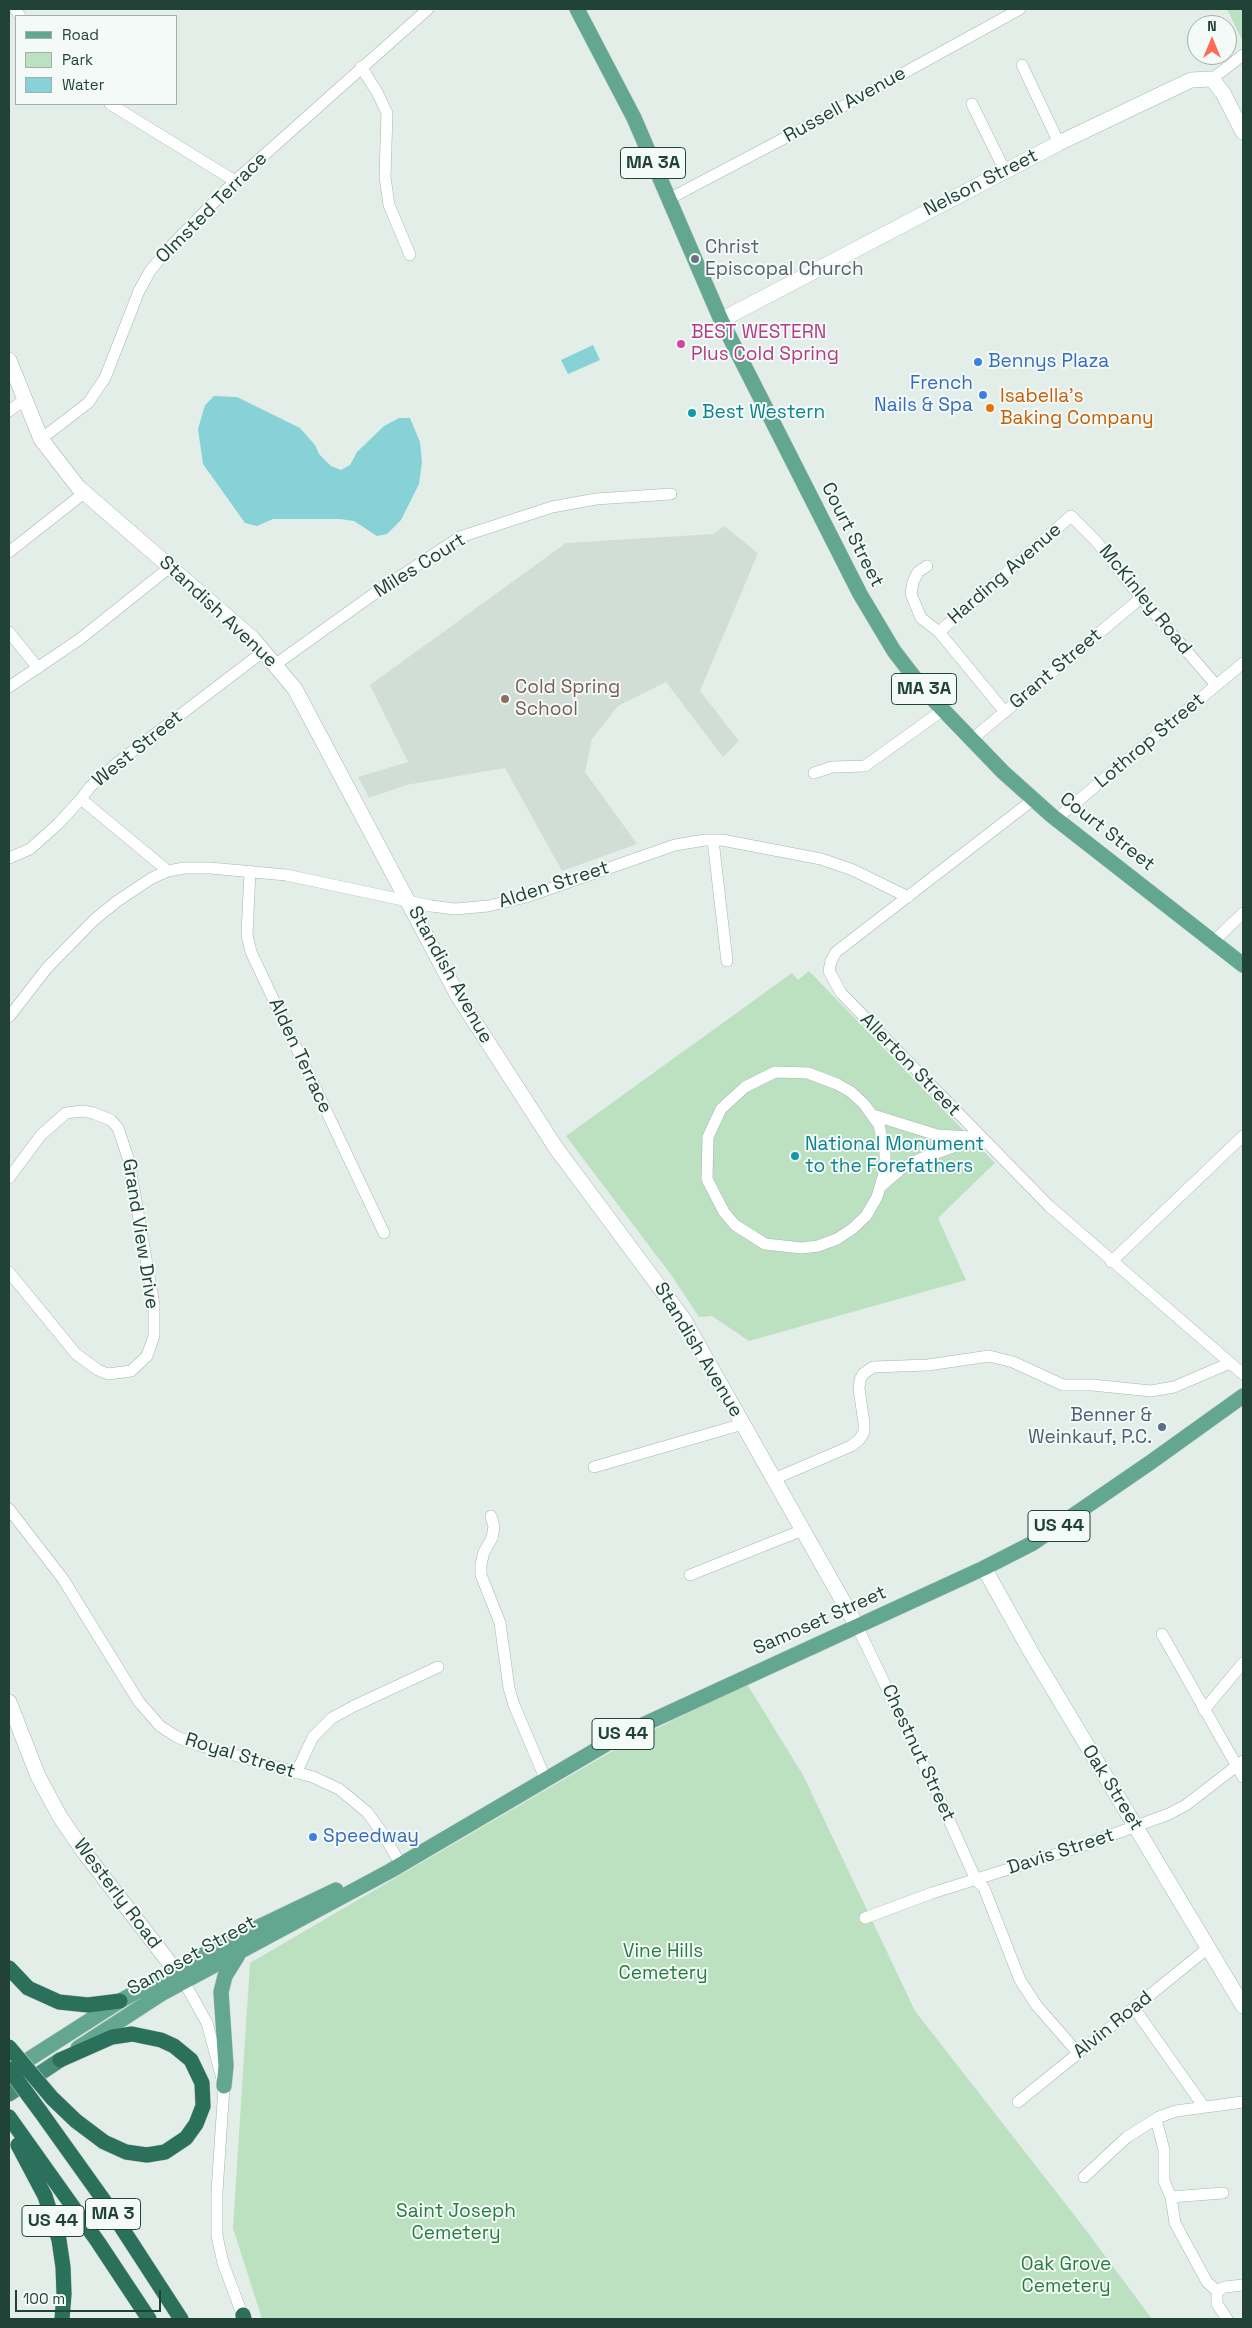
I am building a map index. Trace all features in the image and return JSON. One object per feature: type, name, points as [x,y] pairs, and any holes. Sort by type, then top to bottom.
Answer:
[{"type":"highway","name":"US 44","points":[[9,1968],[28,1988],[59,2002],[88,2005],[120,2002]]},
{"type":"highway","points":[[9,2047],[52,2098],[76,2121],[104,2142],[126,2152],[147,2156],[164,2152],[186,2138],[196,2124],[203,2106],[202,2083],[191,2060],[174,2046],[161,2040],[132,2034],[112,2037],[60,2060]]},
{"type":"highway","name":"Samoset Street","points":[[9,2094],[60,2060]]},
{"type":"highway","name":"MA 3","points":[[9,2070],[105,2202],[181,2319]]},
{"type":"highway","name":"US 44","points":[[11,2125],[51,2214],[58,2240],[63,2267],[64,2294],[62,2319]]},
{"type":"highway","name":"MA 3","points":[[11,2125],[98,2242],[148,2319]]},
{"type":"main road","name":"Court Street","points":[[577,9],[634,118],[721,320],[834,544],[874,620],[894,651],[943,710],[971,740],[1056,819],[1243,965]]},
{"type":"main road","name":"Samoset Street","points":[[9,2070],[120,2002],[240,1952],[390,1871],[400,1863],[625,1732],[984,1568],[1033,1543],[1243,1396]]},
{"type":"main road","name":"Samoset Street","points":[[60,2060],[180,1976],[263,1924],[387,1866],[400,1863]]},
{"type":"main road","points":[[224,2086],[226,2066],[221,1992],[225,1976],[240,1952]]},
{"type":"street","name":"Olmsted Terrace","points":[[41,439],[88,403],[105,378],[139,291],[150,271],[196,219],[235,181],[428,9]]},
{"type":"street","name":"Russell Avenue","points":[[669,200],[1020,9]]},
{"type":"street","points":[[1243,56],[1212,79],[1224,93],[1243,132]]},
{"type":"street","points":[[1022,65],[1059,142]]},
{"type":"street","points":[[361,67],[377,92],[387,113],[385,177],[388,205],[410,255]]},
{"type":"street","name":"Nelson Street","points":[[721,320],[1059,142],[1191,80],[1212,79]]},
{"type":"street","points":[[972,104],[1005,171]]},
{"type":"street","points":[[112,105],[235,181]]},
{"type":"street","name":"Standish Avenue","points":[[9,360],[41,439],[84,493],[264,651],[295,689],[458,996],[556,1148],[684,1320],[857,1626]]},
{"type":"street","points":[[9,411],[24,400]]},
{"type":"street","points":[[9,552],[84,493]]},
{"type":"street","name":"Miles Court","points":[[276,664],[378,591],[460,537],[552,507],[596,499],[671,494]]},
{"type":"street","name":"McKinley Road","points":[[1071,516],[1096,541],[1141,598],[1216,686]]},
{"type":"street","name":"Harding Avenue","points":[[940,632],[1071,516]]},
{"type":"street","points":[[927,566],[918,572],[913,582],[912,594],[921,618],[940,632],[1005,712]]},
{"type":"street","points":[[9,687],[112,615],[170,567]]},
{"type":"street","name":"Grant Street","points":[[971,740],[1141,598]]},
{"type":"street","points":[[9,632],[38,668]]},
{"type":"street","name":"West Street","points":[[168,871],[80,799],[90,787],[117,764],[264,651]]},
{"type":"street","name":"Lothrop Street","points":[[1056,819],[1243,663]]},
{"type":"street","points":[[814,773],[832,766],[865,766],[877,755],[943,710]]},
{"type":"street","points":[[9,858],[30,849],[58,824],[80,799]]},
{"type":"street","name":"Allerton Street","points":[[1034,799],[836,952],[831,961],[829,971],[841,993],[1049,1206],[1111,1262],[1243,1374]]},
{"type":"street","points":[[712,840],[727,961]]},
{"type":"street","name":"Alden Street","points":[[9,1017],[47,968],[77,935],[116,902],[152,878],[168,871],[210,868],[286,874],[409,902],[455,909],[488,906],[549,889],[663,848],[712,840],[741,843],[821,859],[853,870],[908,897]]},
{"type":"street","name":"Alden Terrace","points":[[250,871],[247,935],[251,952],[384,1233]]},
{"type":"street","points":[[1214,941],[1243,913]]},
{"type":"street","points":[[775,1072],[794,1072],[823,1077],[851,1092],[873,1115],[883,1135],[885,1152],[885,1170],[880,1188],[866,1216],[837,1239],[818,1246],[783,1248],[765,1244],[735,1225],[713,1195],[707,1179],[708,1137],[714,1122],[732,1097],[760,1078],[775,1072]]},
{"type":"street","name":"Grand View Drive","points":[[9,1178],[41,1135],[66,1113],[83,1111],[93,1113],[111,1120],[118,1128],[130,1161],[154,1305],[154,1336],[147,1356],[131,1371],[108,1374],[98,1370],[76,1354],[9,1272]]},
{"type":"street","points":[[873,1115],[937,1135],[955,1138],[980,1137]]},
{"type":"street","points":[[1111,1262],[1243,1136]]},
{"type":"street","points":[[880,1188],[902,1169],[920,1159],[980,1137]]},
{"type":"street","points":[[774,1479],[851,1446],[859,1440],[864,1432],[859,1389],[860,1380],[863,1374],[873,1367],[928,1365],[989,1356],[1013,1362],[1063,1385],[1092,1385],[1151,1391],[1174,1387],[1230,1363]]},
{"type":"street","points":[[594,1467],[743,1424]]},
{"type":"street","name":"Royal Street","points":[[9,1509],[63,1579],[139,1702],[160,1726],[177,1737],[198,1745],[329,1783],[358,1803],[376,1823],[400,1863]]},
{"type":"street","points":[[492,1516],[493,1532],[482,1558],[481,1574],[500,1623],[509,1688],[514,1705],[545,1778]]},
{"type":"street","points":[[690,1575],[803,1530]]},
{"type":"street","name":"Oak Street","points":[[984,1568],[1030,1652],[1243,2006]]},
{"type":"street","name":"Chestnut Street","points":[[857,1626],[976,1880],[984,1888],[992,1905],[1020,1980],[1037,2006],[1078,2053]]},
{"type":"street","points":[[1162,1634],[1204,1710],[1240,1763],[1243,1777]]},
{"type":"street","points":[[1204,1710],[1243,1663]]},
{"type":"street","points":[[296,1773],[313,1738],[332,1718],[438,1667]]},
{"type":"street","name":"Westerly Road","points":[[9,1702],[38,1776],[60,1817],[89,1859],[180,1976],[207,2023],[224,2086],[217,2192],[217,2236],[223,2262],[244,2318]]},
{"type":"street","name":"Davis Street","points":[[865,1918],[932,1892],[976,1880],[1137,1827],[1186,1805],[1240,1763]]},
{"type":"street","name":"Alvin Road","points":[[1018,2102],[1208,1948]]},
{"type":"street","points":[[1134,2008],[1204,2107]]},
{"type":"street","points":[[1084,2177],[1127,2137],[1156,2119],[1176,2111],[1243,2102]]},
{"type":"street","points":[[1156,2119],[1164,2150],[1164,2181],[1171,2197],[1175,2223],[1207,2282],[1217,2291],[1217,2304],[1227,2319]]},
{"type":"street","points":[[1171,2197],[1223,2193]]},
{"type":"street","points":[[1217,2291],[1225,2287],[1243,2285]]},
{"type":"shaded area","name":"Cold Spring School","points":[[724,526],[758,553],[700,691],[739,741],[723,757],[666,682],[618,706],[592,739],[585,772],[637,844],[562,871],[505,768],[406,785],[369,798],[358,777],[408,762],[370,685],[566,543],[713,534]]},
{"type":"green space","points":[[1227,9],[1243,9],[1243,42],[1237,30],[1237,15],[1230,15]]},
{"type":"green space","points":[[809,971],[995,1163],[938,1218],[966,1280],[749,1341],[712,1316],[699,1317],[672,1276],[566,1136],[792,973],[798,980]]},
{"type":"green space","name":"Vine Hills Cemetery","points":[[747,1684],[803,1775],[915,2011],[1082,2225],[1152,2319],[262,2319],[233,2228],[250,1963],[621,1746]]},
{"type":"water","points":[[593,345],[600,360],[568,374],[561,360]]},
{"type":"water","points":[[214,396],[237,397],[300,428],[315,445],[319,454],[331,466],[341,470],[350,465],[357,452],[384,426],[399,418],[410,418],[420,442],[422,462],[419,484],[401,520],[387,534],[377,536],[354,521],[340,519],[273,519],[257,526],[245,523],[203,464],[198,429],[205,405]]},
{"type":"place","name":"Christ Episcopal Church","points":[[695,259]]},
{"type":"place","name":"BEST WESTERN Plus Cold Spring","points":[[681,344]]},
{"type":"place","name":"Bennys Plaza","points":[[978,362]]},
{"type":"place","name":"French Nails & Spa","points":[[983,395]]},
{"type":"place","name":"Isabella's Baking Company","points":[[990,408]]},
{"type":"place","name":"Best Western","points":[[692,413]]},
{"type":"place","name":"Cold Spring School","points":[[505,699]]},
{"type":"place","name":"National Monument to the Forefathers","points":[[795,1156]]},
{"type":"place","name":"Benner & Weinkauf, P.C.","points":[[1162,1427]]},
{"type":"place","name":"Speedway","points":[[313,1837]]},
{"type":"park label","name":"Saint Joseph Cemetery","points":[[456,2223]]},
{"type":"park label","name":"Oak Grove Cemetery","points":[[1066,2276]]}]
